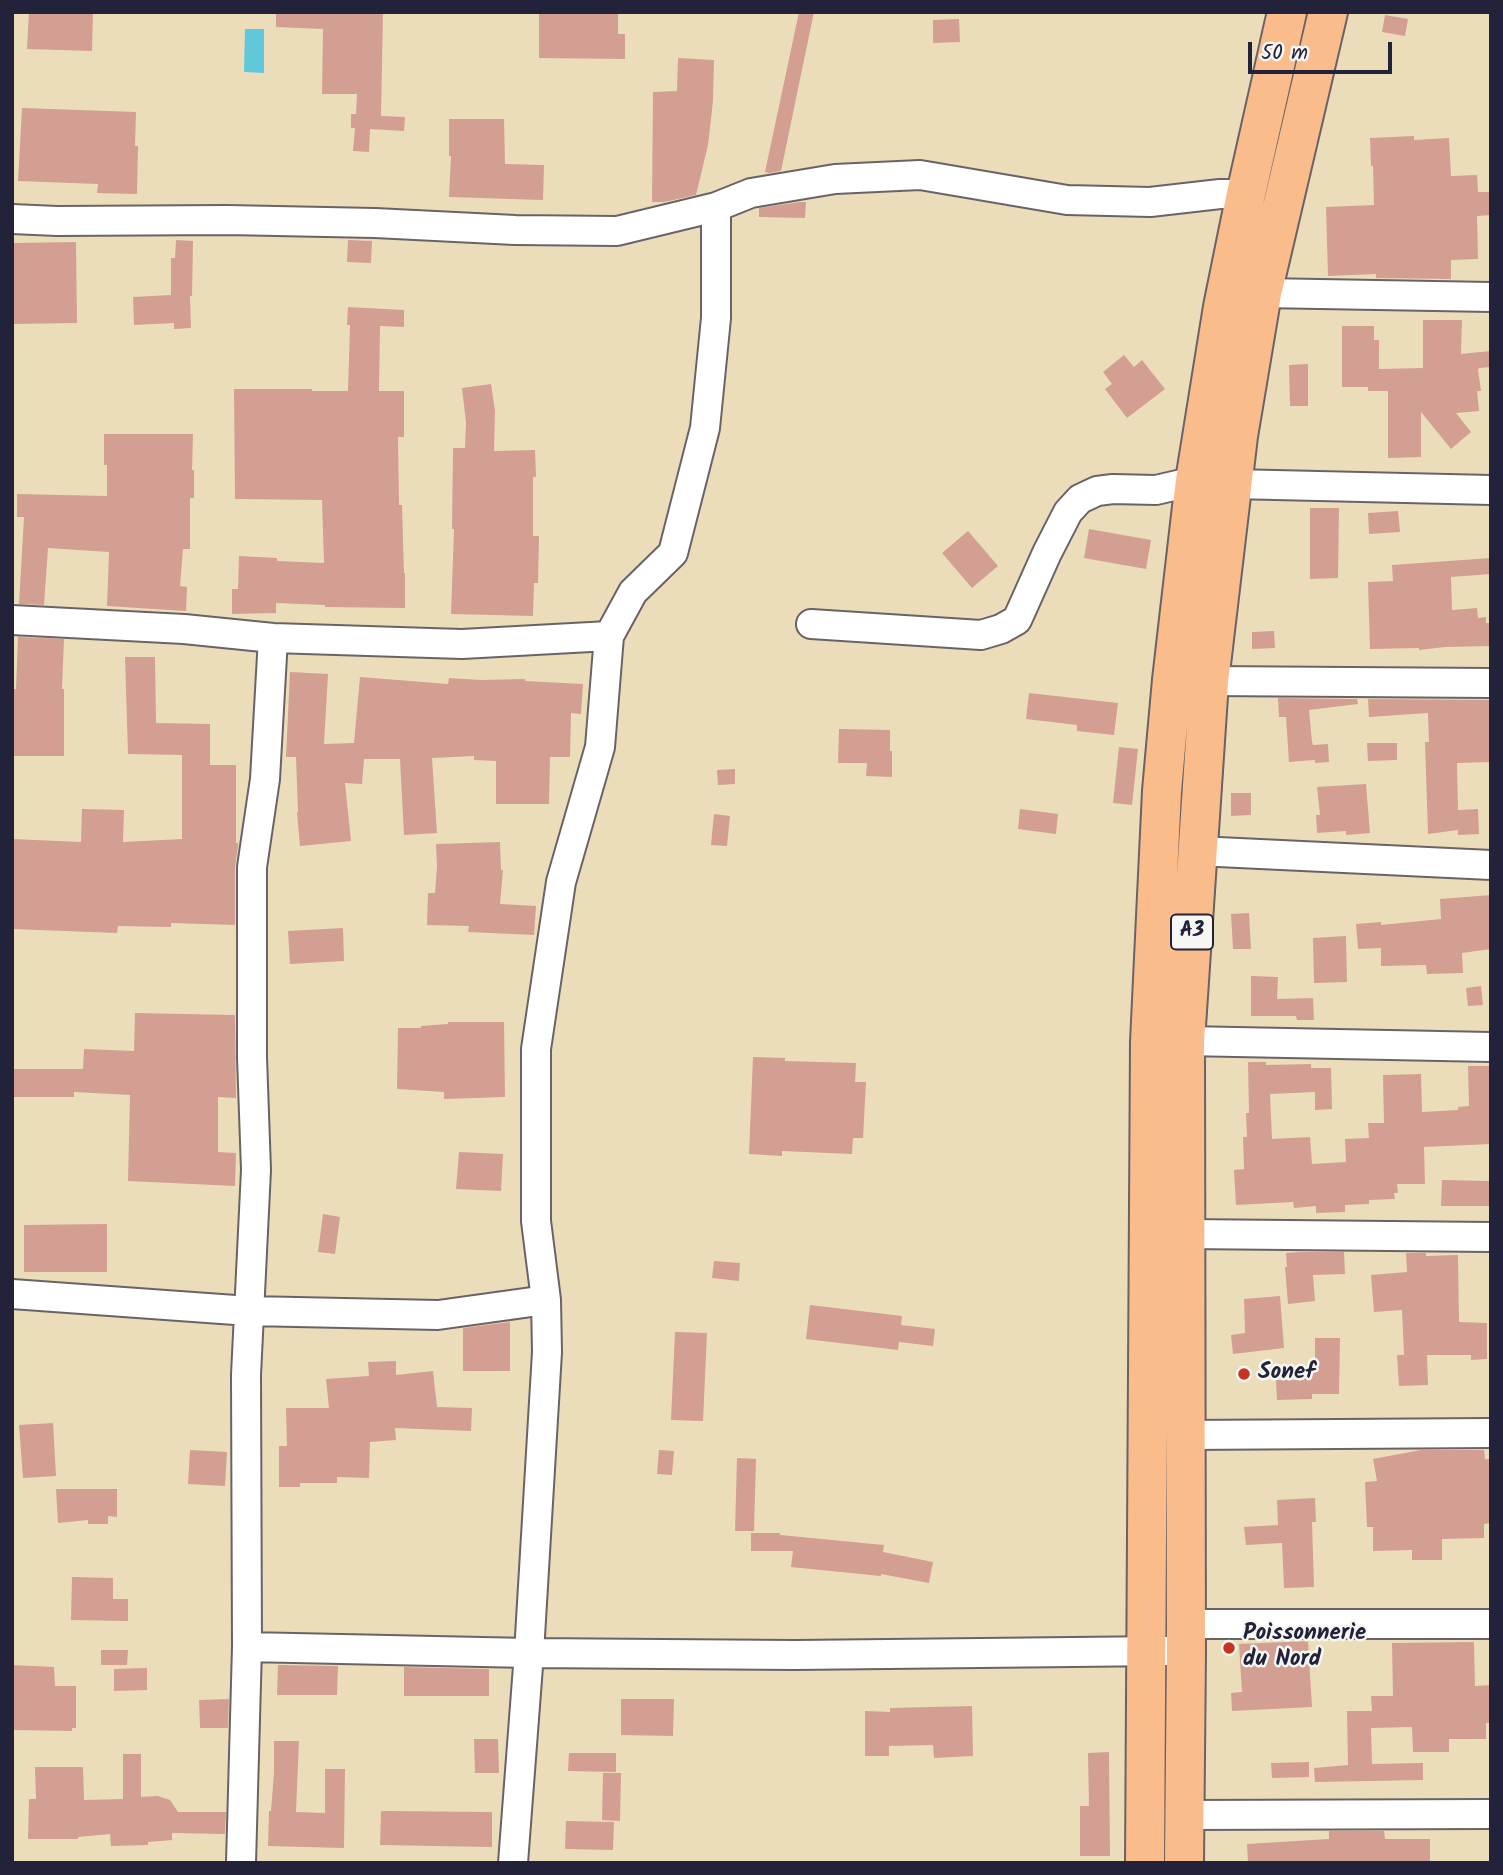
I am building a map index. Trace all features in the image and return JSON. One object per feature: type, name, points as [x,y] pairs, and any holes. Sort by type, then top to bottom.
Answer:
[{"type":"highway","name":"A3","points":[[1145,1863],[1147,1433],[1167,1109],[1185,1041],[1209,681],[1214,482],[1223,307],[1287,12]]},
{"type":"highway","name":"A3","points":[[1185,1863],[1186,1234],[1167,1109],[1150,1042],[1161,791],[1172,680],[1214,482],[1238,436],[1262,293],[1289,179],[1323,13]]},
{"type":"highway","points":[[1249,183],[1289,179]]},
{"type":"street","points":[[12,219],[228,220],[617,231],[716,207],[751,193],[835,179],[920,175],[1068,200],[1150,202],[1220,194],[1249,183]]},
{"type":"street","points":[[513,1863],[547,1352],[546,1300],[536,1221],[536,1049],[561,882],[600,747],[609,636],[633,592],[673,553],[705,428],[716,317],[716,207]]},
{"type":"street","points":[[1262,293],[1491,297]]},
{"type":"street","points":[[811,624],[981,635],[1001,629],[1017,620],[1068,512],[1080,499],[1097,491],[1156,490],[1214,482],[1491,490]]},
{"type":"street","points":[[12,620],[184,629],[273,638],[462,644],[609,636]]},
{"type":"street","points":[[241,1863],[247,1647],[246,1375],[256,1170],[252,1057],[252,867],[265,779],[273,638]]},
{"type":"street","points":[[1209,681],[1491,683]]},
{"type":"street","points":[[1197,851],[1491,865]]},
{"type":"street","points":[[1185,1041],[1491,1047]]},
{"type":"street","points":[[1186,1234],[1491,1237]]},
{"type":"street","points":[[12,1294],[249,1311],[438,1315],[546,1300]]},
{"type":"street","points":[[1186,1435],[1491,1433]]},
{"type":"street","points":[[247,1647],[795,1656],[1147,1651],[1186,1638],[1491,1624]]},
{"type":"street","points":[[1186,1815],[1491,1814]]},
{"type":"water","points":[[245,29],[264,29],[264,73],[244,72]]},
{"type":"building","points":[[29,12],[93,12],[92,51],[27,49]]},
{"type":"building","points":[[276,12],[383,12],[381,116],[405,117],[404,131],[370,129],[369,152],[353,151],[355,128],[351,128],[351,114],[356,114],[357,94],[322,94],[323,29],[276,27]]},
{"type":"building","points":[[539,12],[618,12],[618,34],[625,34],[625,59],[539,58]]},
{"type":"building","points":[[799,12],[814,12],[781,171],[769,173],[765,172]]},
{"type":"building","points":[[1385,15],[1408,19],[1405,36],[1382,32]]},
{"type":"building","points":[[959,19],[960,42],[933,43],[933,20]]},
{"type":"building","points":[[678,58],[714,60],[708,145],[696,195],[652,202],[653,92],[677,91]]},
{"type":"building","points":[[22,108],[136,112],[137,194],[97,193],[98,184],[18,181]]},
{"type":"building","points":[[449,119],[504,119],[505,164],[544,165],[543,200],[449,197]]},
{"type":"building","points":[[1414,136],[1414,140],[1449,138],[1451,176],[1477,175],[1478,192],[1491,192],[1491,215],[1477,216],[1478,259],[1451,260],[1451,279],[1376,278],[1376,274],[1328,276],[1326,207],[1374,205],[1370,138]]},
{"type":"building","points":[[806,202],[805,218],[759,217],[759,208]]},
{"type":"building","points":[[176,240],[193,241],[191,328],[174,329],[174,323],[134,325],[133,297],[171,295],[171,258],[175,258]]},
{"type":"building","points":[[348,240],[372,241],[371,263],[347,262]]},
{"type":"building","points":[[76,242],[77,323],[13,324],[12,243]]},
{"type":"building","points":[[348,307],[404,310],[404,327],[380,326],[379,391],[404,391],[404,437],[398,437],[405,608],[276,603],[276,613],[232,614],[232,589],[238,589],[239,556],[324,563],[322,500],[235,499],[234,389],[348,391]]},
{"type":"building","points":[[1423,320],[1462,320],[1461,354],[1491,351],[1491,367],[1478,370],[1481,391],[1477,391],[1479,411],[1456,413],[1471,432],[1451,449],[1421,412],[1421,457],[1388,458],[1388,391],[1368,391],[1368,387],[1342,387],[1342,326],[1374,326],[1374,340],[1379,340],[1379,369],[1423,368]]},
{"type":"building","points":[[1124,355],[1134,367],[1142,360],[1165,389],[1127,418],[1105,389],[1112,384],[1103,372]]},
{"type":"building","points":[[1308,364],[1308,406],[1290,406],[1289,365]]},
{"type":"building","points":[[491,384],[495,411],[494,451],[535,450],[533,536],[539,536],[538,583],[534,583],[533,616],[451,614],[453,448],[465,448],[466,422],[462,388]]},
{"type":"building","points":[[104,434],[193,434],[194,498],[190,498],[190,549],[183,549],[180,586],[187,587],[186,611],[107,606],[109,552],[48,548],[44,605],[19,604],[24,517],[17,517],[17,494],[107,496]]},
{"type":"building","points":[[1310,508],[1339,508],[1338,578],[1310,579]]},
{"type":"building","points":[[1398,511],[1400,532],[1369,534],[1368,513]]},
{"type":"building","points":[[1089,529],[1151,540],[1146,569],[1084,558]]},
{"type":"building","points":[[968,531],[998,566],[972,588],[942,553]]},
{"type":"building","points":[[1491,558],[1491,574],[1451,577],[1452,610],[1477,608],[1478,618],[1486,617],[1486,623],[1491,623],[1491,646],[1419,650],[1370,649],[1368,582],[1393,581],[1392,565]]},
{"type":"building","points":[[1274,631],[1275,648],[1252,649],[1252,632]]},
{"type":"building","points":[[18,637],[64,639],[64,756],[12,756],[13,689],[16,689]]},
{"type":"building","points":[[125,657],[155,657],[156,723],[210,724],[210,765],[236,765],[238,846],[235,867],[235,925],[171,923],[171,927],[118,926],[117,933],[12,929],[12,839],[81,842],[82,809],[124,810],[123,842],[182,839],[182,755],[128,754]]},
{"type":"building","points":[[290,672],[328,674],[324,744],[354,743],[360,677],[448,684],[449,678],[525,679],[583,684],[581,714],[571,713],[570,757],[550,757],[549,804],[496,804],[496,761],[474,760],[474,756],[432,758],[437,833],[404,835],[400,759],[364,759],[362,784],[345,783],[351,841],[300,846],[296,757],[286,757]]},
{"type":"building","points":[[1029,693],[1118,703],[1114,735],[1077,731],[1077,725],[1026,719]]},
{"type":"building","points":[[1278,698],[1357,699],[1358,704],[1309,710],[1313,745],[1328,744],[1329,762],[1289,762],[1286,717],[1279,717]]},
{"type":"building","points":[[1368,699],[1491,700],[1491,762],[1457,763],[1458,810],[1478,809],[1479,834],[1458,835],[1458,830],[1428,834],[1425,742],[1429,742],[1428,713],[1369,717]]},
{"type":"building","points":[[839,729],[890,730],[892,777],[866,776],[867,763],[838,763]]},
{"type":"building","points":[[1367,743],[1397,743],[1397,760],[1368,761]]},
{"type":"building","points":[[1119,747],[1138,749],[1132,805],[1113,803]]},
{"type":"building","points":[[735,769],[735,784],[718,785],[717,770]]},
{"type":"building","points":[[1366,784],[1370,833],[1317,833],[1316,815],[1320,815],[1317,787]]},
{"type":"building","points":[[1231,793],[1251,793],[1251,815],[1231,816]]},
{"type":"building","points":[[1020,809],[1058,814],[1056,834],[1018,829]]},
{"type":"building","points":[[714,814],[730,816],[727,846],[711,845]]},
{"type":"building","points":[[500,842],[503,870],[500,904],[536,906],[534,935],[468,932],[469,926],[427,925],[428,893],[435,893],[436,844]]},
{"type":"building","points":[[1491,895],[1491,949],[1462,953],[1463,973],[1427,974],[1426,965],[1381,966],[1381,948],[1358,949],[1356,924],[1381,922],[1381,925],[1441,919],[1440,899]]},
{"type":"building","points":[[1249,913],[1251,949],[1233,949],[1231,914]]},
{"type":"building","points":[[343,928],[344,961],[290,964],[288,931]]},
{"type":"building","points":[[1346,936],[1347,982],[1314,983],[1313,938]]},
{"type":"building","points":[[1251,976],[1278,977],[1277,999],[1313,998],[1314,1020],[1297,1020],[1296,1016],[1251,1016]]},
{"type":"building","points":[[1481,986],[1483,1005],[1468,1006],[1466,988]]},
{"type":"building","points":[[135,1013],[235,1015],[236,1098],[218,1097],[218,1152],[236,1153],[235,1186],[128,1181],[130,1095],[74,1092],[74,1097],[14,1097],[14,1069],[83,1069],[84,1049],[134,1051]]},
{"type":"building","points":[[448,1022],[504,1022],[505,1097],[444,1099],[444,1092],[397,1089],[398,1028],[421,1028]]},
{"type":"building","points":[[753,1057],[785,1058],[785,1061],[856,1063],[855,1082],[866,1082],[863,1138],[853,1138],[852,1154],[782,1151],[782,1156],[749,1154]]},
{"type":"building","points":[[1248,1062],[1266,1062],[1266,1065],[1311,1064],[1311,1068],[1331,1068],[1332,1109],[1315,1110],[1315,1092],[1270,1094],[1272,1139],[1310,1137],[1312,1164],[1346,1162],[1345,1139],[1369,1138],[1368,1123],[1384,1123],[1383,1075],[1421,1074],[1422,1112],[1458,1110],[1458,1107],[1469,1106],[1468,1066],[1491,1066],[1491,1144],[1424,1147],[1425,1184],[1397,1184],[1398,1193],[1394,1193],[1395,1199],[1369,1200],[1369,1204],[1345,1205],[1345,1212],[1316,1213],[1316,1206],[1294,1208],[1293,1202],[1236,1205],[1234,1170],[1244,1169],[1243,1137],[1247,1137]]},
{"type":"building","points":[[459,1152],[503,1154],[501,1191],[456,1189]]},
{"type":"building","points":[[1442,1180],[1490,1181],[1491,1206],[1441,1206]]},
{"type":"building","points":[[323,1214],[340,1217],[335,1254],[318,1252]]},
{"type":"building","points":[[107,1224],[107,1272],[24,1272],[24,1225]]},
{"type":"building","points":[[1344,1252],[1345,1274],[1313,1275],[1315,1301],[1288,1304],[1286,1253]]},
{"type":"building","points":[[1406,1253],[1426,1253],[1426,1256],[1458,1255],[1459,1322],[1487,1323],[1487,1359],[1471,1360],[1471,1355],[1427,1355],[1428,1385],[1399,1386],[1397,1355],[1404,1355],[1402,1310],[1374,1312],[1371,1275],[1407,1272]]},
{"type":"building","points":[[714,1261],[740,1263],[739,1281],[712,1278]]},
{"type":"building","points":[[1280,1296],[1284,1348],[1233,1354],[1231,1335],[1245,1333],[1244,1299]]},
{"type":"building","points":[[810,1305],[902,1316],[901,1325],[935,1329],[933,1346],[899,1342],[898,1350],[806,1339]]},
{"type":"building","points":[[510,1322],[510,1371],[463,1371],[463,1328]]},
{"type":"building","points":[[675,1332],[707,1333],[703,1421],[671,1420]]},
{"type":"building","points":[[1315,1338],[1340,1338],[1339,1394],[1312,1394],[1312,1399],[1277,1400],[1276,1380],[1296,1380],[1295,1368],[1315,1365]]},
{"type":"building","points":[[396,1361],[396,1375],[433,1371],[437,1407],[472,1408],[471,1431],[395,1428],[396,1440],[370,1442],[369,1478],[337,1477],[337,1483],[300,1483],[300,1487],[279,1487],[279,1446],[287,1446],[286,1408],[329,1408],[326,1379],[369,1376],[368,1362]]},
{"type":"building","points":[[53,1423],[56,1476],[23,1478],[19,1425]]},
{"type":"building","points":[[190,1450],[227,1452],[225,1486],[188,1484]]},
{"type":"building","points":[[659,1450],[674,1451],[672,1475],[657,1474]]},
{"type":"building","points":[[1421,1450],[1484,1450],[1485,1459],[1491,1459],[1491,1523],[1484,1524],[1484,1538],[1442,1539],[1442,1560],[1412,1560],[1412,1550],[1373,1551],[1373,1527],[1367,1527],[1365,1482],[1377,1481],[1373,1459]]},
{"type":"building","points":[[737,1458],[756,1459],[754,1531],[735,1531]]},
{"type":"building","points":[[56,1489],[117,1489],[117,1517],[108,1516],[108,1524],[88,1524],[88,1520],[58,1523]]},
{"type":"building","points":[[1315,1498],[1316,1522],[1312,1522],[1314,1587],[1284,1588],[1282,1543],[1246,1545],[1244,1527],[1278,1525],[1277,1500]]},
{"type":"building","points":[[751,1533],[780,1533],[884,1545],[883,1552],[933,1562],[929,1583],[881,1574],[791,1567],[793,1551],[751,1551]]},
{"type":"building","points":[[72,1577],[113,1578],[113,1599],[128,1599],[128,1621],[71,1620]]},
{"type":"building","points":[[1308,1641],[1312,1707],[1232,1711],[1231,1693],[1242,1692],[1239,1644]]},
{"type":"building","points":[[1474,1642],[1475,1686],[1491,1685],[1491,1723],[1486,1723],[1486,1739],[1449,1739],[1449,1752],[1413,1752],[1412,1727],[1371,1728],[1372,1764],[1423,1763],[1423,1780],[1315,1782],[1314,1768],[1348,1765],[1347,1711],[1372,1711],[1371,1696],[1393,1696],[1392,1643]]},
{"type":"building","points":[[101,1650],[128,1650],[127,1665],[101,1665]]},
{"type":"building","points":[[12,1665],[54,1667],[55,1686],[76,1686],[76,1728],[72,1728],[72,1731],[12,1730]]},
{"type":"building","points":[[278,1665],[338,1666],[337,1695],[277,1695]]},
{"type":"building","points":[[404,1667],[489,1669],[489,1696],[404,1696]]},
{"type":"building","points":[[147,1668],[147,1690],[114,1691],[114,1669]]},
{"type":"building","points":[[229,1699],[228,1728],[200,1728],[199,1700]]},
{"type":"building","points":[[621,1699],[674,1699],[673,1736],[621,1735]]},
{"type":"building","points":[[972,1706],[973,1756],[934,1758],[933,1745],[889,1746],[889,1756],[865,1756],[865,1711],[890,1712],[890,1708]]},
{"type":"building","points":[[474,1739],[498,1739],[499,1773],[475,1773]]},
{"type":"building","points":[[274,1741],[299,1741],[296,1812],[325,1813],[325,1769],[345,1769],[344,1848],[268,1846]]},
{"type":"building","points":[[1109,1752],[1110,1856],[1080,1856],[1080,1806],[1089,1806],[1088,1753]]},
{"type":"building","points":[[569,1753],[616,1753],[616,1772],[568,1771]]},
{"type":"building","points":[[123,1754],[141,1754],[141,1797],[158,1796],[170,1800],[178,1812],[226,1812],[225,1834],[172,1833],[172,1840],[148,1842],[148,1845],[111,1846],[110,1834],[78,1839],[28,1839],[29,1799],[36,1799],[35,1767],[83,1767],[84,1800],[123,1799]]},
{"type":"building","points":[[1309,1762],[1309,1777],[1272,1778],[1271,1763]]},
{"type":"building","points":[[603,1773],[621,1773],[620,1821],[602,1820]]},
{"type":"building","points":[[381,1811],[492,1812],[492,1847],[380,1845]]},
{"type":"building","points":[[566,1821],[614,1822],[613,1850],[565,1849]]},
{"type":"building","points":[[1329,1831],[1384,1831],[1385,1839],[1430,1839],[1430,1863],[1248,1863],[1247,1844],[1329,1839]]},
{"type":"place","name":"Sonef","points":[[1244,1374]]},
{"type":"place","name":"Poissonnerie du Nord","points":[[1229,1648]]}]
